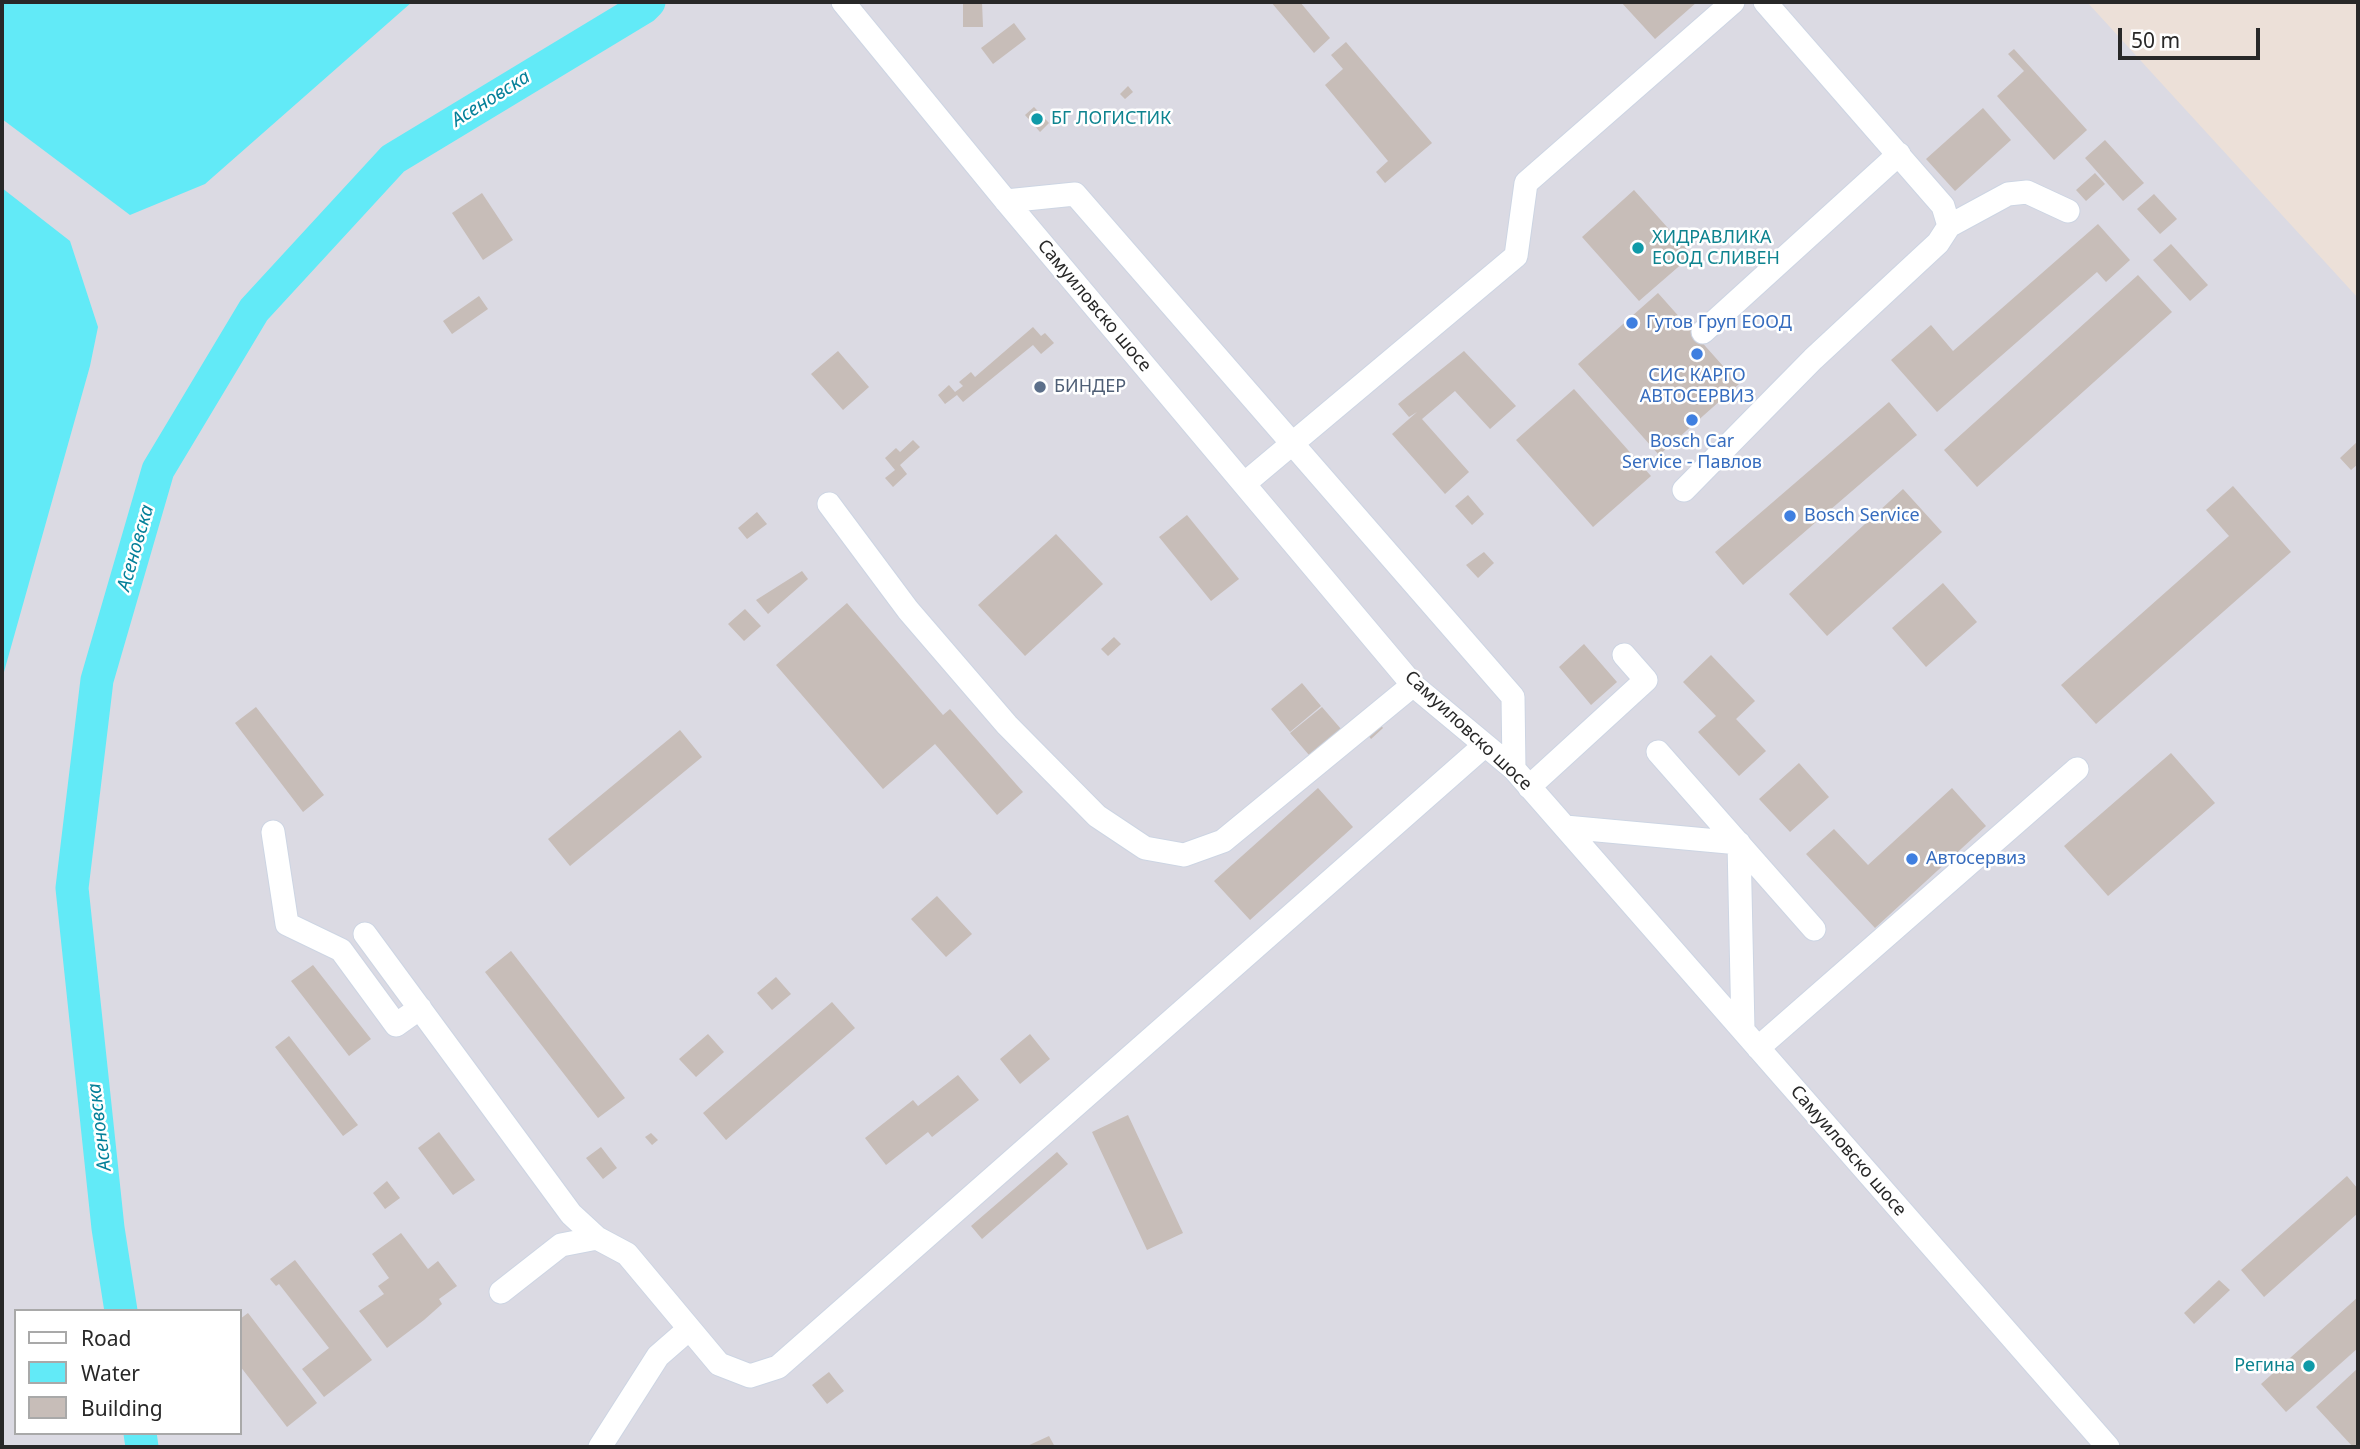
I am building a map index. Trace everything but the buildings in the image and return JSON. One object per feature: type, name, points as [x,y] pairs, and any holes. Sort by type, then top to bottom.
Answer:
[{"type":"street","name":"Самуиловско шосе","points":[[843,2],[1006,201],[1413,685],[1514,769],[2108,1447]]},
{"type":"street","points":[[1244,484],[1516,256],[1526,184],[1733,2]]},
{"type":"street","points":[[1765,2],[1943,206],[1949,226]]},
{"type":"street","points":[[1703,332],[1899,154]]},
{"type":"street","points":[[1684,490],[1813,359],[1938,243],[1949,226],[2008,194],[2027,192],[2068,211]]},
{"type":"street","points":[[1006,201],[1074,194],[1513,697],[1514,769]]},
{"type":"street","points":[[829,505],[908,610],[1007,725],[1097,816],[1144,848],[1184,855],[1223,841],[1413,685]]},
{"type":"street","points":[[1529,786],[1646,680],[1624,655]]},
{"type":"street","points":[[365,934],[571,1214],[597,1238],[627,1254],[719,1364],[750,1376],[778,1367],[1485,745]]},
{"type":"street","points":[[1658,751],[1814,929]]},
{"type":"street","points":[[1758,1048],[2077,769]]},
{"type":"street","points":[[1565,827],[1739,843]]},
{"type":"street","points":[[273,832],[287,924],[341,950],[396,1025],[420,1008]]},
{"type":"street","points":[[1739,843],[1743,1030]]},
{"type":"street","points":[[501,1292],[561,1245],[597,1238]]},
{"type":"street","points":[[600,1447],[658,1356],[689,1329]]},
{"type":"shaded area","points":[[2,2],[2087,2],[2358,298],[2358,1447],[2,1447]]},
{"type":"water","points":[[2,2],[412,2],[205,184],[130,215],[2,119]]},
{"type":"water","points":[[2,188],[70,241],[98,327],[90,366],[2,679]]},
{"type":"waterway","name":"Асеновска","points":[[121,1309],[108,1228],[72,888],[97,680],[158,470],[254,310],[393,159],[649,2]]},
{"type":"waterway","name":"Асеновска","points":[[140,1435],[142,1447]]},
{"type":"place","name":"БГ ЛОГИСТИК","points":[[1037,119]]},
{"type":"place","name":"ХИДРАВЛИКА ЕООД СЛИВЕН","points":[[1638,248]]},
{"type":"place","name":"Гутов Груп ЕООД","points":[[1632,323]]},
{"type":"place","name":"СИС КАРГО АВТОСЕРВИЗ","points":[[1697,354]]},
{"type":"place","name":"БИНДЕР","points":[[1040,387]]},
{"type":"place","name":"Bosch Car Service - Павлов","points":[[1692,420]]},
{"type":"place","name":"Bosch Service","points":[[1790,516]]},
{"type":"place","name":"Автосервиз","points":[[1912,859]]},
{"type":"place","name":"Регина","points":[[2309,1366]]}]
